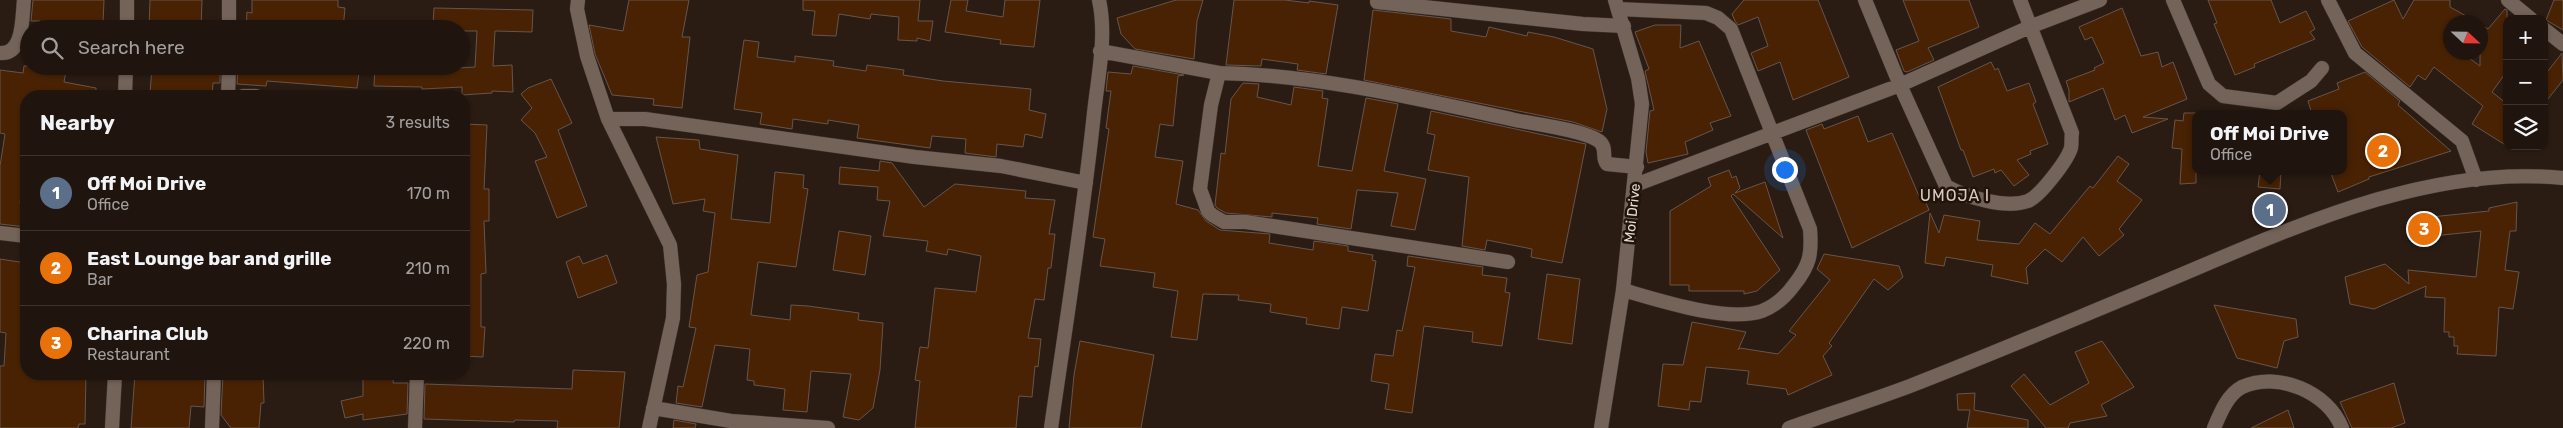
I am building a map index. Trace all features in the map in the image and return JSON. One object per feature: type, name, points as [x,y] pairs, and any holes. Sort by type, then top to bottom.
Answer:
[{"type":"street","points":[[21,20],[24,0]]},
{"type":"street","points":[[126,20],[127,0]]},
{"type":"street","points":[[229,20],[230,0]]},
{"type":"street","points":[[578,0],[577,9],[587,56],[608,119],[670,245],[674,284],[672,318],[649,428]]},
{"type":"street","points":[[1051,428],[1086,183],[1100,52],[1102,14],[1099,0]]},
{"type":"street","points":[[1865,0],[1900,85],[1946,186],[1960,194],[1997,203],[2028,201],[2054,176],[2070,149],[2072,132],[2032,26],[2020,0]]},
{"type":"street","points":[[1635,185],[1900,85],[2032,26],[2100,0]]},
{"type":"street","points":[[2173,0],[2209,84],[2223,96],[2277,103],[2310,81],[2322,68]]},
{"type":"street","points":[[2328,0],[2356,53],[2462,142],[2476,180]]},
{"type":"street","points":[[2508,0],[2526,15]]},
{"type":"street","points":[[1377,2],[1583,24],[1624,26]]},
{"type":"street","points":[[1617,4],[1688,11],[1718,18],[1731,29],[1810,229],[1812,250],[1806,270],[1784,298],[1761,311],[1741,314],[1713,312],[1678,305],[1623,290]]},
{"type":"street","name":"Moi Drive","points":[[1605,428],[1635,185],[1642,104],[1617,4]]},
{"type":"street","points":[[0,54],[6,54],[15,47],[20,30]]},
{"type":"street","points":[[2548,32],[2563,44]]},
{"type":"street","points":[[1100,52],[1219,73],[1244,74],[1367,89],[1548,126],[1594,138],[1601,142],[1605,149],[1604,161],[1607,164],[1637,167]]},
{"type":"street","points":[[1219,73],[1211,105],[1200,189],[1208,211],[1212,215],[1224,222],[1246,222],[1508,262]]},
{"type":"street","points":[[125,90],[126,75]]},
{"type":"street","points":[[228,90],[229,75]]},
{"type":"street","points":[[608,119],[646,119],[915,158],[1002,166],[1086,183]]},
{"type":"street","points":[[1789,428],[1909,386],[2278,235],[2378,198],[2442,184],[2508,176],[2563,178]]},
{"type":"street","points":[[0,233],[20,235]]},
{"type":"street","points":[[112,428],[115,380]]},
{"type":"street","points":[[212,428],[214,380]]},
{"type":"street","points":[[416,428],[417,380]]},
{"type":"street","points":[[2214,428],[2224,405],[2241,388],[2269,380],[2311,392],[2337,414],[2342,428]]},
{"type":"street","points":[[654,408],[731,421],[828,428]]},
{"type":"building","points":[[33,0],[104,0],[103,20],[31,20]]},
{"type":"building","points":[[150,0],[202,0],[201,20],[149,20]]},
{"type":"building","points":[[252,0],[338,0],[338,7],[345,8],[344,20],[247,20],[247,12],[252,13]]},
{"type":"building","points":[[629,0],[689,0],[682,37],[690,37],[682,108],[653,105],[654,99],[612,95],[595,54],[589,25],[623,31]]},
{"type":"building","points":[[803,0],[920,0],[918,21],[933,21],[930,41],[917,38],[917,41],[898,40],[899,17],[871,14],[870,19],[839,14],[836,36],[812,35],[815,11],[803,10]]},
{"type":"building","points":[[951,0],[968,0],[966,11],[1003,17],[1005,0],[1040,0],[1034,47],[1000,44],[1001,40],[945,32]]},
{"type":"building","points":[[1176,0],[1203,0],[1197,21],[1194,59],[1135,49],[1121,34],[1117,18]]},
{"type":"building","points":[[1234,0],[1285,0],[1309,3],[1309,1],[1338,5],[1326,74],[1297,70],[1298,64],[1262,59],[1261,66],[1226,65]]},
{"type":"building","points":[[1744,0],[1818,0],[1849,77],[1793,100],[1780,62],[1758,71],[1751,53],[1768,46],[1758,17],[1738,25],[1735,21],[1732,14]]},
{"type":"building","points":[[1903,0],[1969,0],[1979,27],[1928,48],[1934,60],[1907,72],[1904,71],[1896,50],[1919,41]]},
{"type":"building","points":[[2208,0],[2271,0],[2280,23],[2306,11],[2315,29],[2310,32],[2315,39],[2254,64],[2255,67],[2235,75],[2214,24],[2217,23]]},
{"type":"building","points":[[2394,0],[2403,19],[2414,0],[2450,0],[2450,7],[2464,15],[2443,15],[2443,60],[2472,60],[2480,66],[2480,60],[2488,60],[2488,29],[2505,9],[2507,10],[2507,15],[2503,15],[2503,77],[2492,92],[2503,101],[2503,143],[2472,124],[2483,106],[2434,67],[2425,80],[2418,75],[2410,87],[2362,47],[2348,21]]},
{"type":"building","points":[[2554,0],[2563,0],[2563,30],[2548,21],[2548,15]]},
{"type":"building","points":[[434,8],[533,10],[532,32],[495,31],[493,66],[512,65],[513,92],[492,91],[492,93],[470,94],[470,90],[462,90],[462,87],[422,89],[422,87],[374,86],[375,75],[470,75],[470,67],[475,67],[477,31],[470,31],[470,20],[433,20]]},
{"type":"building","points":[[2122,8],[2141,56],[2158,52],[2162,67],[2173,62],[2187,99],[2143,117],[2168,119],[2132,133],[2125,115],[2115,120],[2103,88],[2069,102],[2069,90],[2066,81],[2095,70],[2094,68],[2104,63],[2092,37],[2085,40],[2079,27]]},
{"type":"building","points":[[1373,10],[1451,19],[1451,31],[1486,37],[1489,27],[1527,36],[1528,32],[1554,37],[1593,49],[1607,109],[1602,132],[1573,122],[1364,80]]},
{"type":"building","points":[[1655,25],[1681,25],[1680,48],[1699,41],[1731,116],[1710,123],[1713,130],[1685,142],[1688,154],[1648,163],[1646,152],[1650,111],[1654,110],[1645,71],[1649,69],[1635,32]]},
{"type":"building","points":[[744,40],[759,42],[757,57],[795,62],[795,56],[834,61],[833,66],[866,71],[867,65],[904,70],[903,75],[943,81],[1031,89],[1029,110],[1046,114],[1042,138],[1025,134],[1023,147],[997,144],[996,157],[965,153],[966,139],[932,136],[930,148],[857,138],[859,125],[828,120],[828,124],[793,119],[792,129],[760,124],[762,113],[734,109]]},
{"type":"building","points":[[2562,53],[2563,80],[2548,99],[2548,71]]},
{"type":"building","points":[[1991,62],[1995,70],[1998,68],[2007,91],[2029,83],[2036,102],[2033,104],[2048,144],[2030,151],[2031,154],[2017,160],[2029,175],[2014,186],[2001,170],[1995,173],[1994,169],[1973,177],[1938,87]]},
{"type":"building","points":[[1133,66],[1184,75],[1178,76],[1173,126],[1160,124],[1155,157],[1183,161],[1176,204],[1198,210],[1206,221],[1220,230],[1270,234],[1269,243],[1313,250],[1314,241],[1348,246],[1348,251],[1373,255],[1372,260],[1376,261],[1368,311],[1342,307],[1339,329],[1306,324],[1307,318],[1270,312],[1271,304],[1238,300],[1239,295],[1203,294],[1197,340],[1171,337],[1178,291],[1153,287],[1155,273],[1100,266],[1105,239],[1093,237],[1109,129],[1106,128],[1111,91],[1106,91],[1108,72],[1131,74]]},
{"type":"building","points":[[0,70],[20,73],[20,75],[65,75],[64,82],[96,88],[96,90],[20,90],[20,226],[0,224],[0,166],[5,134],[0,133]]},
{"type":"building","points":[[2365,72],[2400,101],[2398,105],[2451,151],[2369,177],[2369,179],[2338,192],[2332,175],[2347,175],[2347,110],[2311,110],[2308,101],[2339,89],[2337,83]]},
{"type":"building","points":[[151,75],[220,75],[220,83],[213,83],[212,90],[150,90]]},
{"type":"building","points":[[238,75],[359,75],[357,88],[267,81],[266,86],[237,84]]},
{"type":"building","points":[[551,79],[572,123],[558,130],[587,206],[557,218],[535,161],[547,157],[535,133],[521,120],[532,108],[521,94],[528,88]]},
{"type":"building","points":[[1243,83],[1259,84],[1257,97],[1291,105],[1294,87],[1323,91],[1322,98],[1328,99],[1318,166],[1352,171],[1366,98],[1398,104],[1384,171],[1426,179],[1415,230],[1391,226],[1398,193],[1357,190],[1351,229],[1317,224],[1318,218],[1272,213],[1272,217],[1226,213],[1217,208],[1215,205],[1221,153],[1225,154],[1231,99]]},
{"type":"building","points":[[1431,111],[1586,144],[1562,263],[1531,257],[1532,249],[1487,240],[1485,250],[1462,246],[1469,177],[1428,170],[1435,135],[1427,133]]},
{"type":"building","points":[[2184,113],[2192,113],[2192,175],[2196,175],[2196,183],[2180,184],[2182,149],[2172,148],[2175,120],[2183,121]]},
{"type":"building","points":[[1858,116],[1868,142],[1892,133],[1919,196],[1924,198],[1929,210],[1852,248],[1806,130],[1822,124],[1824,129]]},
{"type":"building","points":[[470,124],[487,125],[484,189],[489,189],[489,221],[484,221],[486,273],[481,274],[481,327],[485,327],[483,357],[470,356]]},
{"type":"building","points":[[656,137],[699,140],[700,149],[738,155],[731,219],[770,223],[775,172],[804,175],[803,188],[808,189],[796,267],[758,262],[751,315],[790,320],[791,305],[808,306],[859,313],[858,320],[883,323],[880,370],[873,408],[859,420],[843,417],[851,374],[811,371],[807,412],[783,410],[785,389],[754,385],[754,381],[747,380],[750,349],[715,345],[702,407],[676,403],[678,386],[683,387],[696,328],[689,327],[697,275],[708,272],[715,213],[703,211],[705,199],[673,204]]},
{"type":"building","points":[[2118,156],[2129,164],[2117,181],[2142,200],[2119,229],[2124,235],[2099,256],[2083,237],[2062,262],[2045,249],[2026,268],[2028,284],[1991,276],[1993,265],[1946,257],[1944,266],[1925,263],[1930,213],[1939,233],[1944,215],[1980,221],[1977,240],[2019,244],[2035,223],[2050,234],[2090,186],[2093,188]]},
{"type":"building","points":[[880,161],[892,163],[924,207],[955,184],[1026,191],[1025,198],[1055,200],[1049,234],[1055,234],[1051,268],[1048,268],[1044,300],[1035,299],[1028,338],[1041,339],[1038,367],[1035,366],[1032,397],[1019,396],[1016,428],[915,428],[920,381],[915,380],[920,347],[928,348],[935,288],[976,292],[981,256],[948,249],[947,255],[926,251],[928,241],[883,236],[890,201],[877,200],[878,187],[839,184],[840,167],[879,171]]},
{"type":"building","points":[[1729,170],[1732,178],[1736,176],[1740,188],[1735,193],[1765,182],[1783,238],[1733,194],[1731,196],[1780,270],[1757,291],[1744,294],[1744,291],[1689,291],[1689,285],[1670,285],[1670,211],[1711,186],[1708,178]]},
{"type":"building","points":[[2260,175],[2281,175],[2280,189],[2258,187]]},
{"type":"building","points":[[2517,202],[2516,231],[2510,231],[2505,270],[2519,272],[2513,309],[2499,307],[2496,356],[2457,354],[2458,346],[2454,346],[2454,337],[2449,337],[2449,332],[2444,332],[2445,298],[2425,297],[2426,286],[2374,309],[2350,304],[2345,277],[2385,264],[2409,284],[2408,270],[2476,277],[2481,231],[2433,236],[2431,217],[2489,211],[2489,208]]},
{"type":"building","points":[[839,231],[871,236],[865,275],[833,270]]},
{"type":"building","points":[[1824,254],[1899,266],[1903,277],[1888,290],[1874,279],[1829,343],[1832,346],[1823,356],[1832,375],[1788,395],[1786,389],[1747,384],[1749,371],[1706,367],[1701,402],[1690,401],[1689,410],[1658,406],[1663,364],[1683,365],[1692,322],[1746,332],[1738,350],[1740,348],[1778,354],[1796,335],[1789,331],[1830,280],[1817,269]]},
{"type":"building","points":[[607,255],[617,283],[578,298],[566,262],[579,256],[583,264]]},
{"type":"building","points":[[1408,256],[1483,267],[1482,275],[1507,278],[1505,292],[1510,293],[1502,346],[1472,342],[1473,332],[1424,326],[1412,413],[1385,409],[1389,384],[1371,381],[1375,354],[1393,356],[1397,330],[1402,331],[1415,267],[1407,266]]},
{"type":"building","points":[[0,259],[20,262],[20,380],[86,380],[85,424],[79,424],[78,428],[0,428],[0,366],[4,366],[6,333],[0,332]]},
{"type":"building","points":[[1547,274],[1580,279],[1572,344],[1538,339]]},
{"type":"building","points":[[2214,305],[2296,319],[2298,337],[2284,341],[2277,368],[2237,358]]},
{"type":"building","points":[[1080,341],[1154,355],[1141,428],[1069,428],[1074,375]]},
{"type":"building","points":[[2102,341],[2134,387],[2101,405],[2107,416],[2070,423],[2068,428],[2046,428],[2011,386],[2024,374],[2050,405],[2089,383],[2075,352]]},
{"type":"building","points":[[573,370],[625,372],[619,428],[557,428],[558,421],[515,420],[514,422],[424,419],[425,384],[572,389]]},
{"type":"building","points":[[135,380],[205,380],[204,407],[191,406],[189,428],[131,428]]},
{"type":"building","points":[[223,380],[263,380],[264,403],[261,403],[259,428],[231,428],[221,415]]},
{"type":"building","points":[[363,380],[393,380],[393,383],[408,383],[407,414],[363,420],[363,414],[345,418],[341,401],[363,396]]},
{"type":"building","points":[[2394,383],[2405,423],[2391,428],[2352,428],[2340,402]]},
{"type":"building","points":[[1975,393],[1974,410],[2028,420],[2028,428],[1967,428],[1970,410],[1958,410],[1957,394]]},
{"type":"building","points":[[2288,410],[2294,428],[2251,428]]},
{"type":"building","points":[[674,420],[696,424],[695,428],[673,428]]},
{"type":"place","name":"East Lounge bar and grille","points":[[2383,151]]},
{"type":"place","name":"Off Moi Drive","points":[[2270,210]]},
{"type":"place","name":"Charina Club","points":[[2424,229]]},
{"type":"district","name":"UMOJA I","points":[[1955,195]]}]
